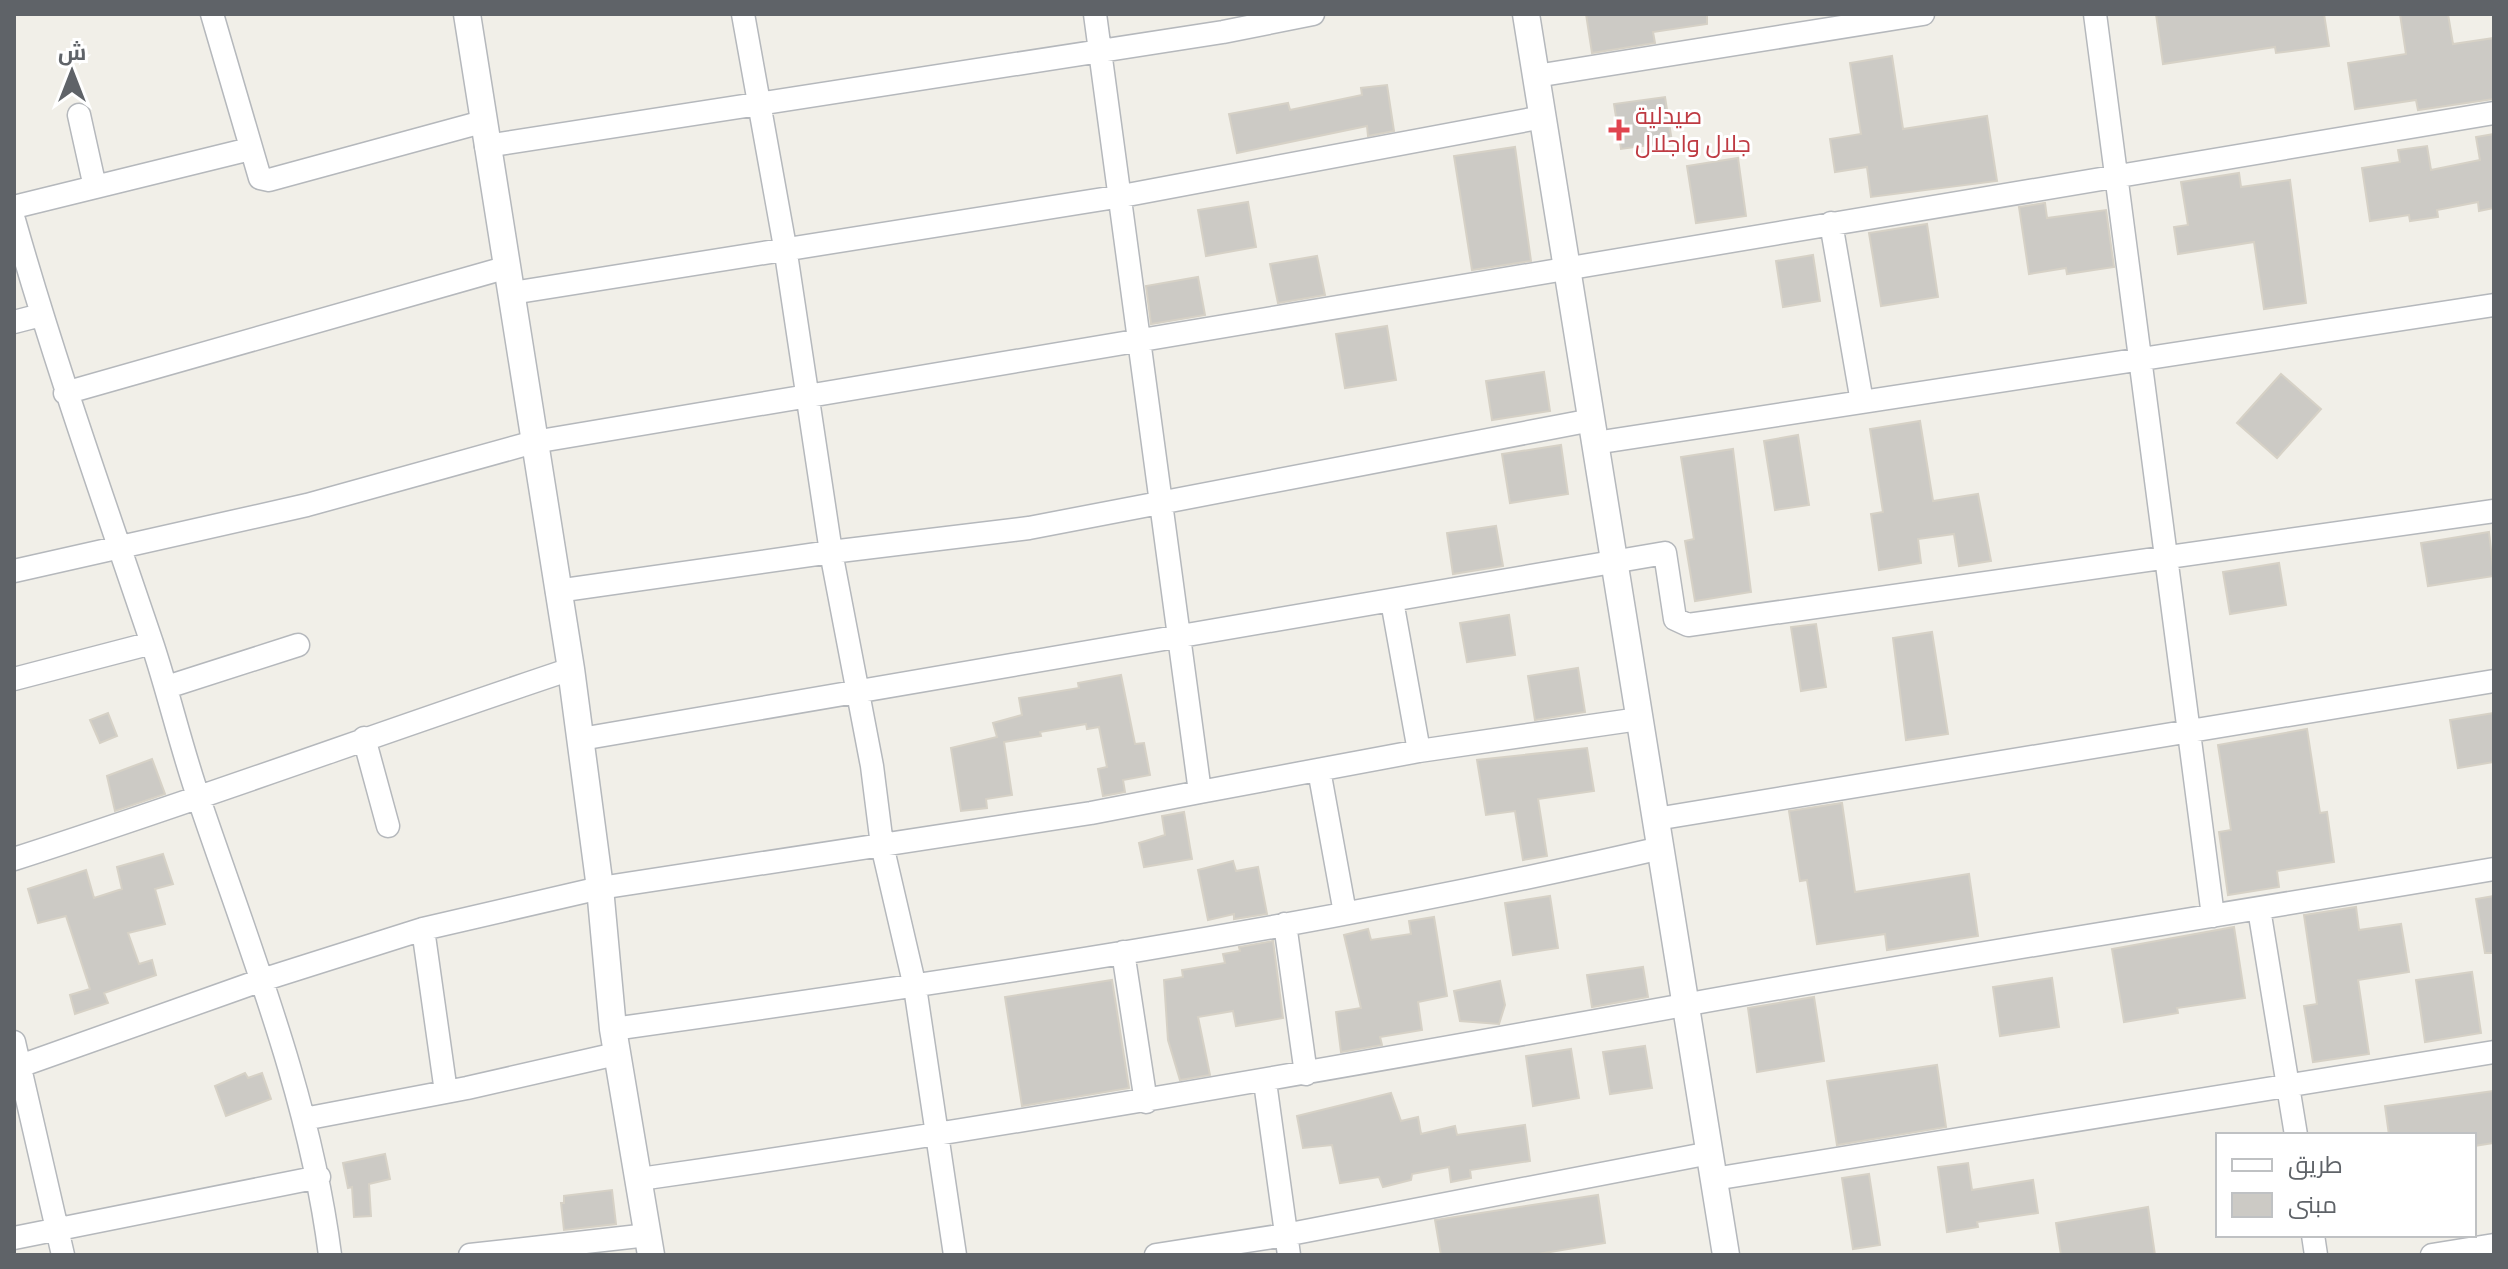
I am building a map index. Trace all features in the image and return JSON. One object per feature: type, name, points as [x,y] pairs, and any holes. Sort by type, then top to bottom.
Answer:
[{"type":"street","points":[[212,14],[250,149],[260,178],[269,180],[484,134],[760,103],[1313,14]]},
{"type":"street","points":[[467,14],[571,669],[600,888],[614,1042],[649,1245],[470,1255]]},
{"type":"street","points":[[743,14],[785,247],[831,552],[872,766],[882,845],[915,987],[955,1255]]},
{"type":"street","points":[[1095,14],[1122,196],[1200,792]]},
{"type":"street","points":[[1526,14],[1726,1255]]},
{"type":"street","points":[[1536,76],[1923,14]]},
{"type":"street","points":[[2095,14],[2213,916]]},
{"type":"street","points":[[14,571],[307,505],[534,442],[2494,113]]},
{"type":"street","points":[[79,115],[95,187]]},
{"type":"street","points":[[65,393],[510,280],[785,247],[1122,196],[1543,117]]},
{"type":"street","points":[[14,207],[250,149]]},
{"type":"street","points":[[14,220],[65,393],[167,687],[199,800],[262,980],[319,1177],[330,1255]]},
{"type":"street","points":[[1831,223],[1862,402]]},
{"type":"street","points":[[557,591],[831,552],[1029,528],[1161,502],[1593,432],[1862,402],[2494,305]]},
{"type":"street","points":[[14,322],[41,315]]},
{"type":"street","points":[[581,739],[1392,601],[1614,559],[1665,553],[1675,619],[1688,625],[2494,511]]},
{"type":"street","points":[[1392,601],[1419,751]]},
{"type":"street","points":[[14,679],[152,643]]},
{"type":"street","points":[[167,687],[298,645]]},
{"type":"street","points":[[14,859],[199,800],[364,738],[571,669]]},
{"type":"street","points":[[1656,819],[2494,681]]},
{"type":"street","points":[[20,1066],[262,980],[423,929],[600,888],[1200,792],[1419,751],[1639,719]]},
{"type":"street","points":[[364,738],[388,826]]},
{"type":"street","points":[[1319,770],[1345,913]]},
{"type":"street","points":[[304,1119],[446,1092],[614,1042],[1465,893],[1661,848]]},
{"type":"street","points":[[640,1179],[937,1137],[1265,1082],[1686,1005],[2494,869]]},
{"type":"street","points":[[2259,909],[2296,1133]]},
{"type":"street","points":[[1285,924],[1306,1074]]},
{"type":"street","points":[[423,929],[446,1092]]},
{"type":"street","points":[[1123,952],[1146,1102]]},
{"type":"street","points":[[14,1042],[63,1255]]},
{"type":"street","points":[[1714,1179],[2494,1052]]},
{"type":"street","points":[[1265,1082],[1287,1245]]},
{"type":"street","points":[[1156,1255],[1287,1245],[1710,1153]]},
{"type":"street","points":[[14,1238],[319,1177]]},
{"type":"street","points":[[2432,1255],[2494,1245]]},
{"type":"building","points":[[1586,14],[1707,14],[1707,24],[1653,32],[1655,43],[1592,53]]},
{"type":"building","points":[[2156,14],[2324,14],[2329,46],[2276,53],[2275,47],[2163,64]]},
{"type":"building","points":[[2400,14],[2448,14],[2453,44],[2494,38],[2494,99],[2418,110],[2416,100],[2355,109],[2348,63],[2406,54]]},
{"type":"building","points":[[1892,56],[1903,129],[1987,116],[1997,181],[1871,197],[1867,167],[1835,172],[1830,139],[1861,134],[1850,63]]},
{"type":"building","points":[[1387,85],[1394,131],[1368,136],[1367,126],[1237,153],[1229,114],[1288,103],[1290,110],[1362,95],[1361,88]]},
{"type":"building","points":[[1665,97],[1672,142],[1621,149],[1614,104]]},
{"type":"building","points":[[2494,134],[2494,208],[2479,211],[2478,202],[2437,210],[2438,217],[2410,221],[2409,215],[2370,221],[2362,168],[2400,162],[2398,150],[2427,146],[2431,170],[2480,160],[2476,137]]},
{"type":"building","points":[[1515,147],[1531,261],[1472,270],[1454,156]]},
{"type":"building","points":[[1738,158],[1746,216],[1696,223],[1687,166]]},
{"type":"building","points":[[2239,173],[2241,187],[2290,180],[2306,303],[2264,309],[2254,242],[2178,254],[2174,227],[2188,225],[2181,182]]},
{"type":"building","points":[[1248,202],[1256,247],[1206,256],[1198,210]]},
{"type":"building","points":[[2045,203],[2047,218],[2106,210],[2114,267],[2067,274],[2066,268],[2029,274],[2019,207]]},
{"type":"building","points":[[1927,224],[1938,297],[1881,306],[1869,233]]},
{"type":"building","points":[[1813,255],[1820,301],[1783,307],[1776,261]]},
{"type":"building","points":[[1317,256],[1325,295],[1278,303],[1270,264]]},
{"type":"building","points":[[1198,277],[1205,315],[1151,324],[1146,286]]},
{"type":"building","points":[[1387,326],[1396,380],[1345,388],[1336,334]]},
{"type":"building","points":[[1544,372],[1550,411],[1492,420],[1486,381]]},
{"type":"building","points":[[2281,374],[2321,409],[2277,458],[2237,423]]},
{"type":"building","points":[[1920,421],[1933,501],[1978,494],[1991,561],[1959,566],[1954,534],[1918,539],[1921,563],[1879,570],[1871,514],[1883,512],[1870,429]]},
{"type":"building","points":[[1798,435],[1809,505],[1775,510],[1764,441]]},
{"type":"building","points":[[1561,445],[1568,494],[1510,503],[1502,454]]},
{"type":"building","points":[[1733,449],[1751,592],[1695,601],[1685,541],[1694,539],[1681,457]]},
{"type":"building","points":[[1496,526],[1503,566],[1453,574],[1447,533]]},
{"type":"building","points":[[2489,532],[2494,576],[2428,586],[2421,543]]},
{"type":"building","points":[[2279,563],[2286,605],[2230,614],[2223,572]]},
{"type":"building","points":[[1509,615],[1515,655],[1467,662],[1460,623]]},
{"type":"building","points":[[1816,624],[1826,687],[1801,691],[1791,627]]},
{"type":"building","points":[[1932,632],[1948,734],[1906,740],[1893,638]]},
{"type":"building","points":[[1578,668],[1585,712],[1535,720],[1528,676]]},
{"type":"building","points":[[1121,675],[1135,744],[1144,743],[1150,775],[1123,780],[1125,792],[1103,796],[1098,769],[1107,767],[1099,727],[1087,729],[1086,724],[1040,732],[1041,736],[1004,742],[1012,795],[986,799],[987,808],[961,811],[951,748],[997,737],[993,723],[1022,715],[1019,698],[1079,688],[1078,683]]},
{"type":"building","points":[[108,713],[117,736],[100,743],[90,720]]},
{"type":"building","points":[[2494,713],[2494,762],[2458,768],[2450,720]]},
{"type":"building","points":[[2307,729],[2320,813],[2327,812],[2334,862],[2277,871],[2279,887],[2228,895],[2219,832],[2231,830],[2218,745]]},
{"type":"building","points":[[1587,748],[1594,791],[1538,799],[1547,856],[1523,860],[1515,811],[1486,815],[1477,760]]},
{"type":"building","points":[[152,759],[165,794],[115,811],[107,776]]},
{"type":"building","points":[[1842,803],[1855,892],[1969,874],[1978,936],[1887,950],[1885,934],[1817,944],[1807,880],[1800,881],[1789,811]]},
{"type":"building","points":[[1184,812],[1192,859],[1144,867],[1139,843],[1165,835],[1162,816]]},
{"type":"building","points":[[163,854],[173,884],[155,889],[165,924],[128,933],[139,964],[152,960],[156,975],[104,993],[108,1003],[75,1014],[70,995],[90,989],[66,916],[38,923],[28,889],[86,870],[94,898],[122,889],[117,867]]},
{"type":"building","points":[[1233,861],[1236,871],[1258,867],[1267,914],[1234,919],[1234,914],[1208,920],[1198,870]]},
{"type":"building","points":[[1550,896],[1558,948],[1513,955],[1505,903]]},
{"type":"building","points":[[2494,896],[2494,953],[2485,953],[2476,899]]},
{"type":"building","points":[[2356,907],[2359,930],[2401,924],[2409,972],[2358,980],[2369,1054],[2313,1062],[2304,1006],[2317,1004],[2304,915]]},
{"type":"building","points":[[1434,917],[1447,996],[1418,1002],[1422,1030],[1380,1037],[1382,1045],[1341,1052],[1336,1012],[1361,1008],[1344,935],[1368,929],[1371,940],[1411,934],[1409,921]]},
{"type":"building","points":[[2234,927],[2245,998],[2177,1008],[2178,1013],[2124,1022],[2112,949]]},
{"type":"building","points":[[1273,941],[1283,1018],[1236,1026],[1233,1011],[1198,1017],[1210,1075],[1180,1080],[1168,1040],[1164,980],[1183,977],[1182,970],[1225,963],[1223,954],[1240,951],[1239,947]]},
{"type":"building","points":[[1643,967],[1648,997],[1592,1007],[1587,975]]},
{"type":"building","points":[[2472,972],[2481,1033],[2425,1042],[2416,980]]},
{"type":"building","points":[[2052,978],[2059,1027],[2000,1036],[1993,987]]},
{"type":"building","points":[[1112,980],[1129,1088],[1022,1106],[1005,997]]},
{"type":"building","points":[[1500,981],[1505,1005],[1499,1024],[1460,1021],[1454,991]]},
{"type":"building","points":[[1814,997],[1824,1061],[1757,1072],[1748,1008]]},
{"type":"building","points":[[1645,1046],[1652,1088],[1610,1094],[1603,1052]]},
{"type":"building","points":[[1571,1049],[1579,1098],[1533,1106],[1526,1056]]},
{"type":"building","points":[[1937,1065],[1946,1127],[1837,1145],[1827,1081]]},
{"type":"building","points":[[245,1073],[248,1078],[262,1073],[271,1099],[226,1116],[215,1086]]},
{"type":"building","points":[[2494,1091],[2494,1143],[2476,1146],[2476,1133],[2389,1133],[2385,1106]]},
{"type":"building","points":[[1391,1093],[1401,1121],[1418,1117],[1421,1134],[1455,1126],[1457,1135],[1525,1125],[1530,1161],[1470,1170],[1471,1178],[1451,1182],[1449,1167],[1412,1174],[1411,1180],[1383,1187],[1379,1177],[1340,1183],[1332,1145],[1303,1148],[1297,1116]]},
{"type":"building","points":[[385,1154],[390,1179],[369,1184],[371,1216],[354,1217],[352,1187],[348,1188],[343,1163]]},
{"type":"building","points":[[1968,1163],[1972,1190],[2033,1180],[2038,1213],[1977,1222],[1978,1227],[1947,1232],[1938,1167]]},
{"type":"building","points":[[1869,1174],[1880,1245],[1853,1249],[1842,1178]]},
{"type":"building","points":[[612,1190],[616,1224],[564,1230],[561,1203],[564,1203],[564,1196]]},
{"type":"building","points":[[1598,1195],[1605,1243],[1532,1255],[1441,1255],[1435,1220]]},
{"type":"building","points":[[2148,1207],[2155,1255],[2061,1255],[2056,1223]]},
{"type":"place","name":"صيدلية جلال واجلال","points":[[1619,130]]}]
